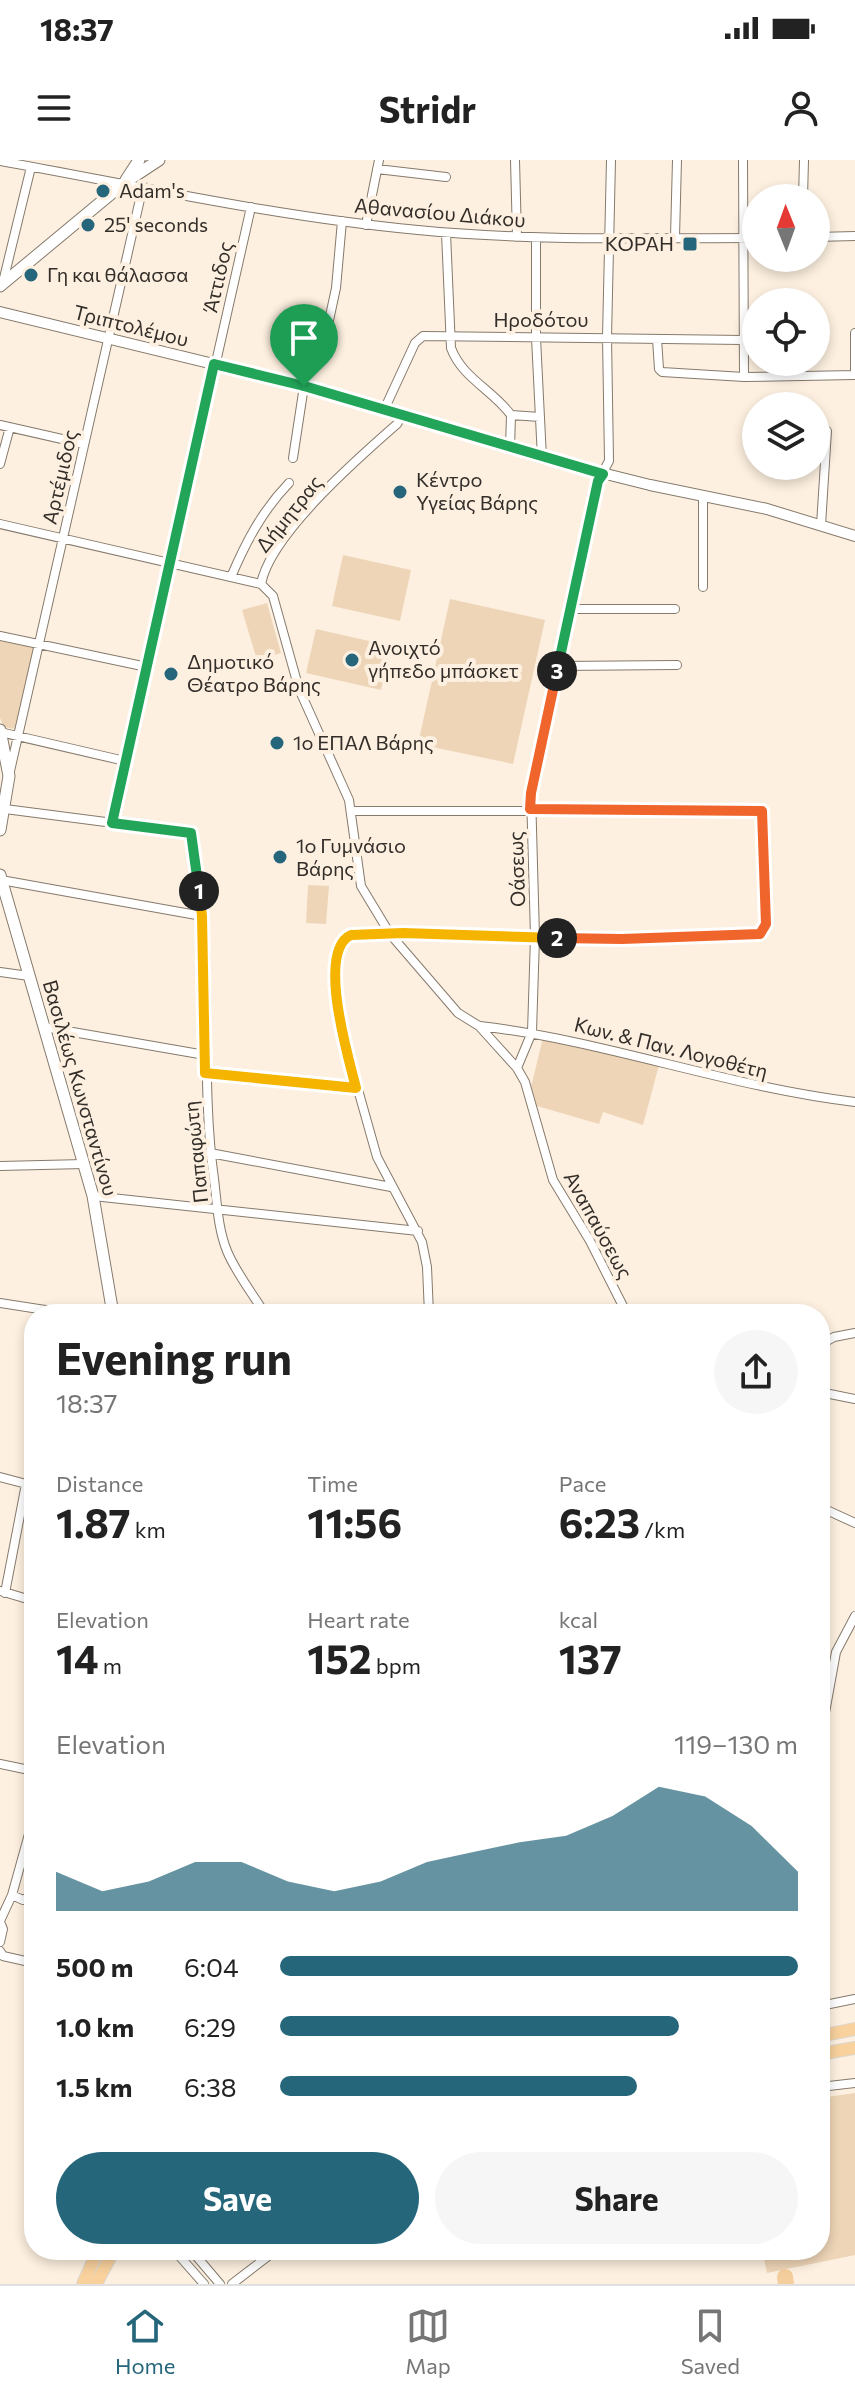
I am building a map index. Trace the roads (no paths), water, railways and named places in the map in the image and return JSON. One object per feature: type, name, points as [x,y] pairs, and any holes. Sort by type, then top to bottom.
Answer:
[{"type":"main road","points":[[124,183],[139,160]]},
{"type":"main road","points":[[1,285],[124,183],[159,160]]},
{"type":"main road","points":[[0,732],[9,776],[0,830]]},
{"type":"main road","name":"Βασιλέως Κωνσταντίνου","points":[[0,877],[93,1196],[111,1304]]},
{"type":"main road","points":[[830,2034],[855,2029]]},
{"type":"main road","points":[[830,2052],[855,2048]]},
{"type":"main road","points":[[83,2284],[94,2260]]},
{"type":"main road","points":[[96,2284],[109,2260]]},
{"type":"street","points":[[515,160],[517,237]]},
{"type":"street","name":"Οάσεως","points":[[532,1032],[535,937],[531,793],[598,481],[609,461],[607,337],[611,160]]},
{"type":"street","points":[[675,237],[677,160]]},
{"type":"street","points":[[743,160],[743,184]]},
{"type":"street","points":[[803,184],[804,160]]},
{"type":"street","name":"Αθανασίου Διάκου","points":[[0,161],[366,225],[536,238],[742,238]]},
{"type":"street","points":[[366,225],[378,165],[446,177]]},
{"type":"street","points":[[1,285],[31,167]]},
{"type":"street","name":"Αρτέμιδος","points":[[9,776],[143,186]]},
{"type":"street","name":"Άττιδος","points":[[112,823],[251,207]]},
{"type":"street","points":[[328,325],[336,288],[342,221]]},
{"type":"street","points":[[446,233],[449,335],[456,361],[511,415],[540,417]]},
{"type":"street","points":[[830,237],[855,236]]},
{"type":"street","points":[[536,238],[536,338],[542,458]]},
{"type":"street","name":"Τριπτολέμου","points":[[0,312],[304,386],[542,458],[767,509],[855,536]]},
{"type":"street","points":[[657,339],[659,369],[662,372],[744,377],[855,375],[855,333]]},
{"type":"street","name":"Ηροδότου","points":[[384,410],[415,343],[423,336],[742,340]]},
{"type":"street","points":[[293,458],[304,386]]},
{"type":"street","name":"Δήμητρας","points":[[0,524],[261,584],[263,573],[279,545],[349,466],[397,424],[402,415]]},
{"type":"street","points":[[510,448],[511,415]]},
{"type":"street","points":[[0,425],[84,444]]},
{"type":"street","points":[[0,464],[10,427]]},
{"type":"street","points":[[821,525],[824,480]]},
{"type":"street","points":[[231,577],[259,519],[289,483]]},
{"type":"street","points":[[703,496],[703,587]]},
{"type":"street","name":"Αναπαύσεως","points":[[261,584],[273,596],[299,689],[343,784],[351,811],[361,886],[390,934],[458,1013],[479,1026],[517,1068],[525,1082],[553,1180],[590,1241],[622,1304]]},
{"type":"street","points":[[570,609],[675,609]]},
{"type":"street","points":[[0,636],[147,667]]},
{"type":"street","points":[[558,666],[677,665]]},
{"type":"street","points":[[0,732],[125,761]]},
{"type":"street","points":[[5,809],[112,823]]},
{"type":"street","points":[[351,811],[762,811],[764,823],[766,924],[760,934],[622,939],[390,934],[344,938],[336,970],[335,996],[356,1088],[377,1157],[418,1231],[427,1267],[429,1304]]},
{"type":"street","name":"Παπαφώτη","points":[[112,823],[191,833],[202,916],[205,1073],[210,1153],[218,1211],[227,1252],[259,1304]]},
{"type":"street","points":[[0,877],[202,916]]},
{"type":"street","points":[[0,972],[29,976]]},
{"type":"street","name":"Κων. & Παν. Λογοθέτη","points":[[479,1026],[532,1032],[773,1090],[855,1102]]},
{"type":"street","points":[[44,1027],[205,1055]]},
{"type":"street","points":[[517,1068],[532,1032]]},
{"type":"street","points":[[205,1073],[356,1088]]},
{"type":"street","points":[[210,1153],[391,1187]]},
{"type":"street","points":[[0,1166],[84,1164]]},
{"type":"street","points":[[93,1196],[418,1231]]},
{"type":"street","points":[[0,1303],[24,1307]]},
{"type":"street","points":[[830,1339],[855,1333]]},
{"type":"street","points":[[830,1394],[855,1399]]},
{"type":"street","points":[[0,1477],[24,1483]]},
{"type":"street","points":[[24,1509],[3,1592],[24,1598]]},
{"type":"street","points":[[830,1512],[855,1523]]},
{"type":"street","points":[[830,1685],[836,1652],[855,1616]]},
{"type":"street","points":[[0,1764],[24,1769]]},
{"type":"street","points":[[0,1942],[3,1929],[0,1922],[24,1856]]},
{"type":"street","points":[[12,1895],[24,1899]]},
{"type":"street","points":[[1,1955],[24,1961]]},
{"type":"street","points":[[830,2004],[855,1999]]},
{"type":"street","points":[[830,2086],[855,2083]]},
{"type":"street","points":[[183,2260],[204,2284]]},
{"type":"street","points":[[200,2260],[220,2284]]},
{"type":"street","points":[[232,2284],[263,2260]]},
{"type":"waterway","points":[[785,2277],[786,2284]]},
{"type":"place","name":"Adam's","points":[[103,191]]},
{"type":"place","name":"25' seconds","points":[[88,225]]},
{"type":"place","name":"ΚΟΡΑΗ","points":[[690,244]]},
{"type":"place","name":"Γη και θάλασσα","points":[[31,275]]},
{"type":"place","name":"Κέντρο Υγείας Βάρης","points":[[400,492]]},
{"type":"place","name":"Ανοιχτό γήπεδο μπάσκετ","points":[[352,660]]},
{"type":"place","name":"Δημοτικό Θέατρο Βάρης","points":[[171,674]]},
{"type":"place","name":"1ο ΕΠΑΛ Βάρης","points":[[277,743]]},
{"type":"place","name":"1ο Γυμνάσιο Βάρης","points":[[280,857]]}]
